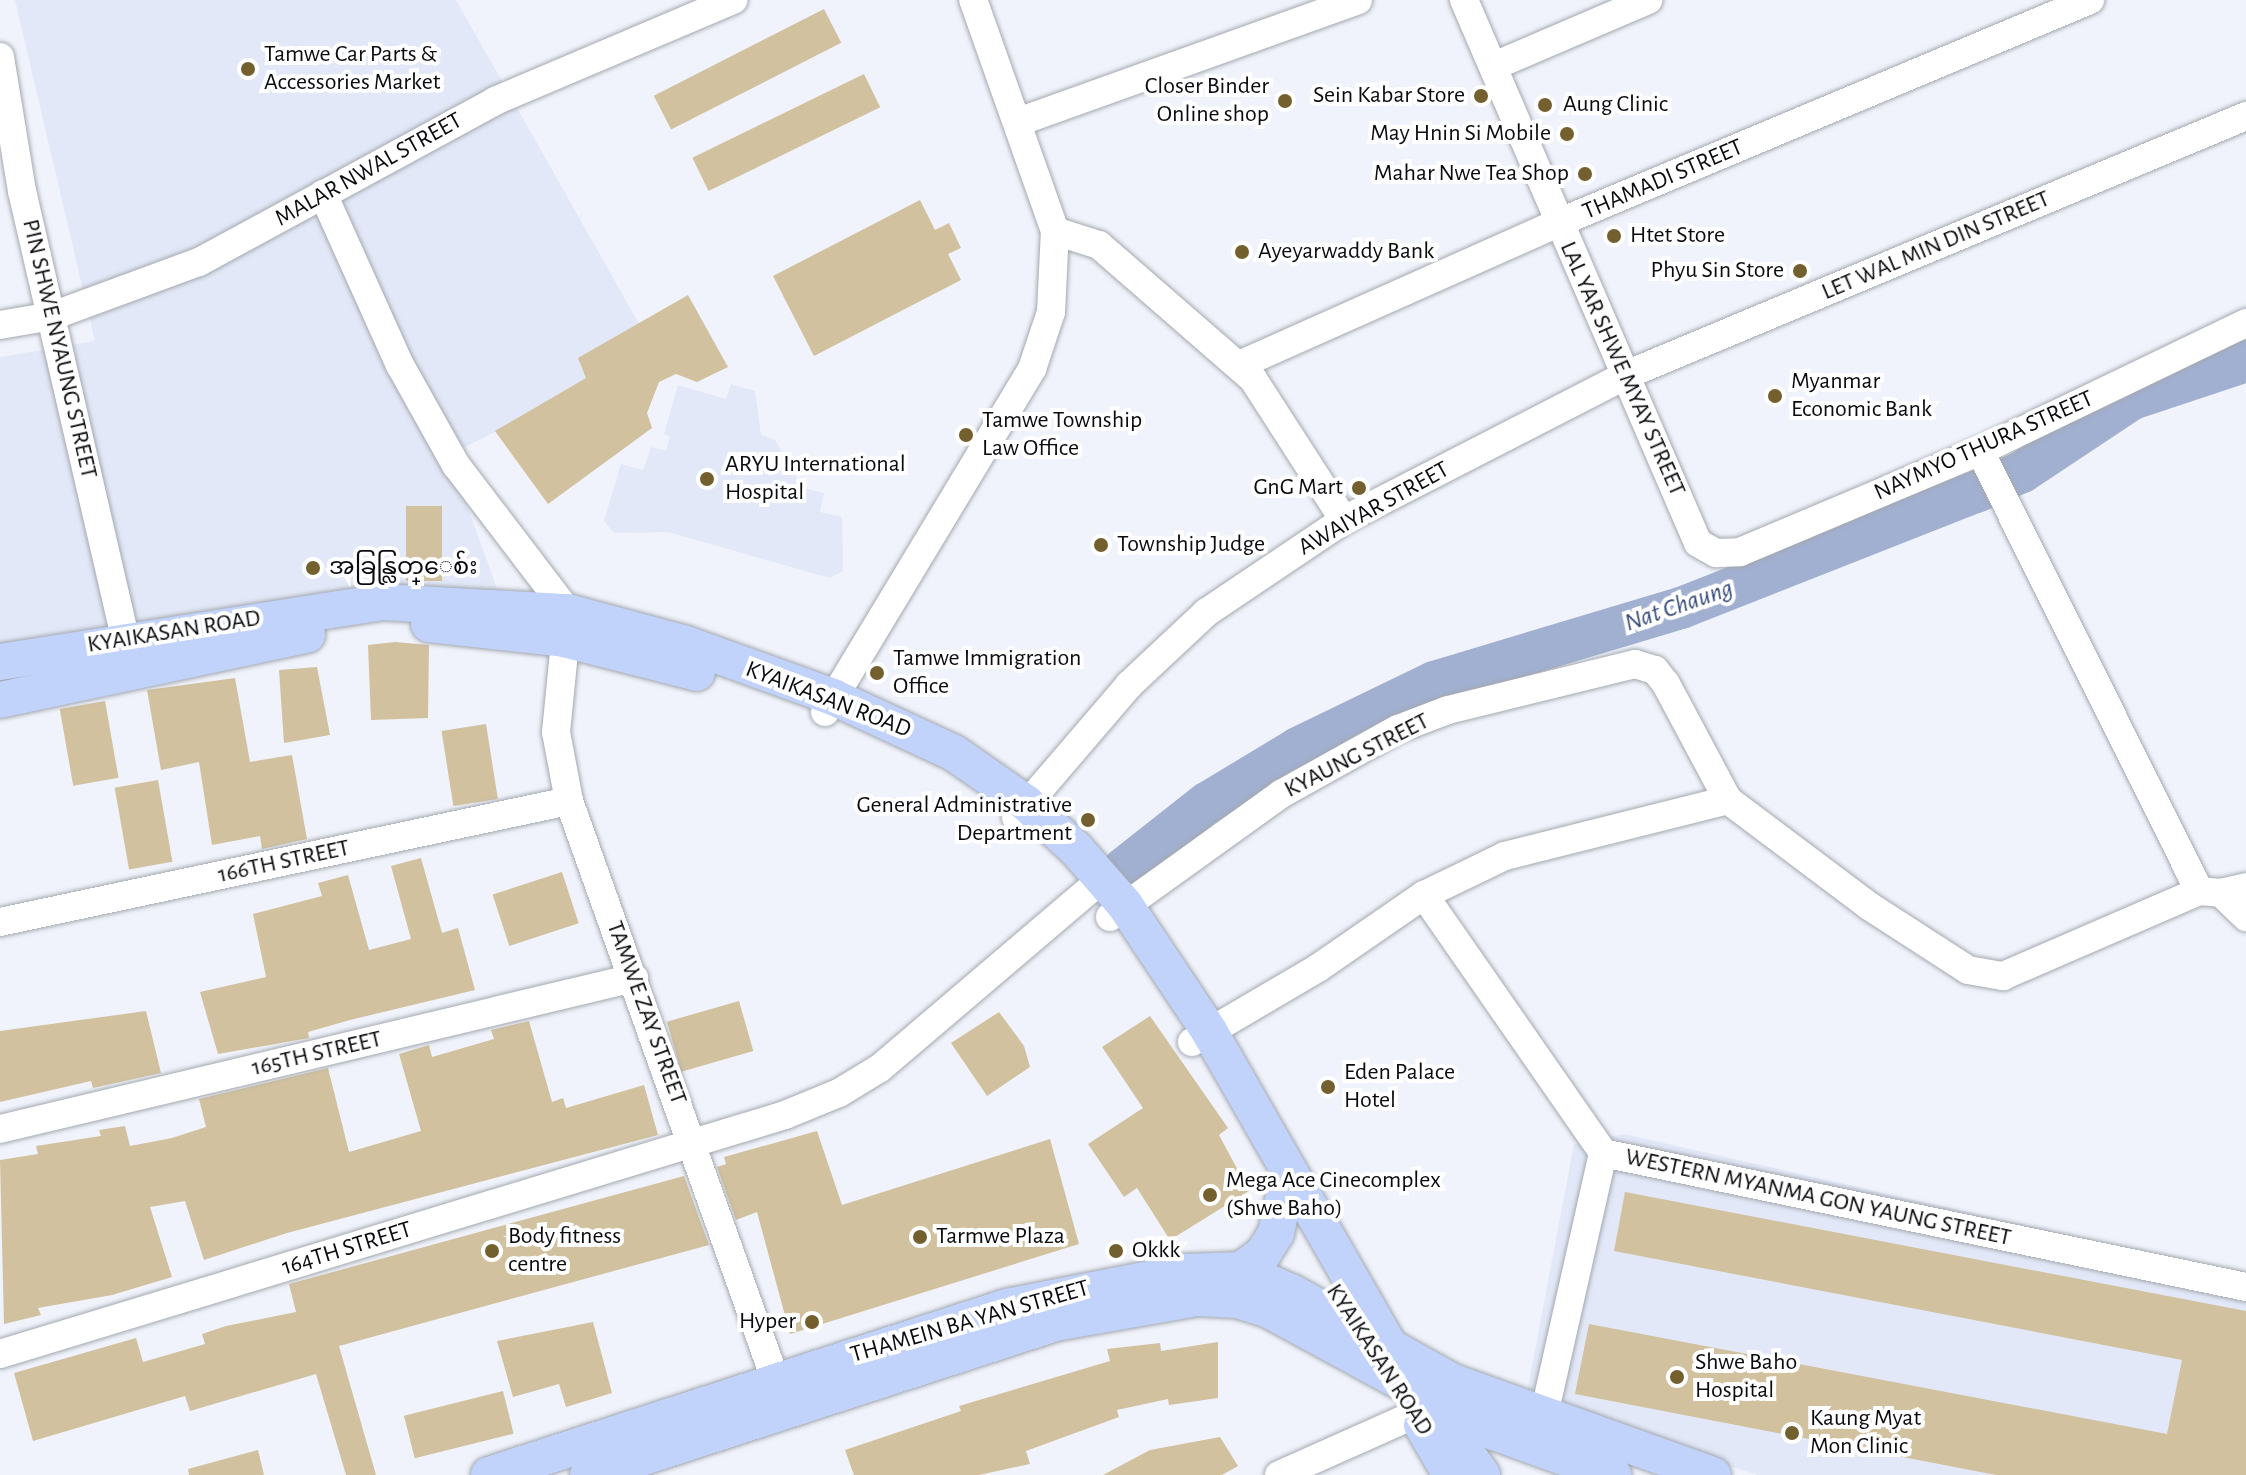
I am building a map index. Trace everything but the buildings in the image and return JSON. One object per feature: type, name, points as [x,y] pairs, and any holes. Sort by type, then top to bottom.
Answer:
[{"type":"main road","name":"KYAIKASAN ROAD","points":[[0,662],[128,639],[381,602],[566,625],[686,644],[954,753],[1021,810],[1107,898],[1200,1037],[1384,1357],[1482,1475]]},
{"type":"main road","name":"KYAIKASAN ROAD","points":[[0,700],[133,675],[289,638],[372,626],[566,625]]},
{"type":"main road","name":"KYAIKASAN ROAD","points":[[1200,1037],[1283,1201],[1351,1325]]},
{"type":"main road","points":[[1241,1270],[1263,1254],[1276,1233],[1283,1201]]},
{"type":"main road","name":"THAMEIN BA YAN STREET","points":[[588,1475],[796,1384],[1007,1307],[1146,1278],[1241,1270],[1351,1325],[1384,1357]]},
{"type":"main road","name":"THAMEIN BA YAN STREET","points":[[796,1384],[1055,1323],[1197,1298],[1237,1300],[1267,1309],[1384,1357],[1713,1475]]},
{"type":"main road","name":"KYAIKASAN ROAD","points":[[1423,1406],[1451,1475]]},
{"type":"main road","points":[[1423,1406],[1613,1475]]},
{"type":"main road","name":"THAMEIN BA YAN STREET","points":[[489,1475],[632,1455]]},
{"type":"street","name":"MALAR NWAL STREET","points":[[0,325],[52,316],[199,262],[495,101],[733,0]]},
{"type":"street","points":[[829,704],[1032,369],[1051,312],[1055,231],[973,0]]},
{"type":"street","points":[[1018,122],[1358,0]]},
{"type":"street","name":"LAL YAR SHWE MYAY STREET","points":[[1464,0],[1698,543],[1716,553]]},
{"type":"street","points":[[1494,66],[1648,0]]},
{"type":"street","name":"THAMADI STREET","points":[[1239,365],[1558,223],[2090,0]]},
{"type":"street","name":"PIN SHWE NYAUNG STREET","points":[[0,57],[22,191],[128,639],[133,675]]},
{"type":"street","name":"LET WAL MIN DIN STREET","points":[[1626,375],[2246,116]]},
{"type":"street","points":[[323,194],[400,365],[456,465],[566,625]]},
{"type":"street","points":[[1055,231],[1099,245],[1239,365],[1253,379],[1344,520]]},
{"type":"street","name":"NAYMYO THURA STREET","points":[[1716,553],[1740,552],[1983,459],[2246,323]]},
{"type":"street","name":"AWAIYAR STREET","points":[[1021,810],[1129,685],[1207,612],[1344,520],[1626,375]]},
{"type":"street","points":[[1983,459],[2005,507],[2222,890],[2246,917]]},
{"type":"street","name":"TAMWE ZAY STREET","points":[[566,625],[556,732],[569,801],[693,1143],[796,1384]]},
{"type":"street","name":"KYAUNG STREET","points":[[693,1143],[785,1115],[861,1081],[1107,898],[1281,794],[1398,729],[1448,710],[1635,664],[1655,670],[1666,684],[1728,800]]},
{"type":"street","points":[[1200,1037],[1318,968],[1424,895],[1534,847],[1728,800],[1923,944],[1968,970],[1986,974],[2003,976],[2026,968],[2222,890]]},
{"type":"street","name":"166TH STREET","points":[[0,922],[569,801]]},
{"type":"street","name":"WESTERN MYANMA GON YAUNG STREET","points":[[1424,895],[1603,1153],[2246,1287]]},
{"type":"street","name":"165TH STREET","points":[[0,1129],[634,978]]},
{"type":"street","name":"164TH STREET","points":[[0,1354],[693,1143]]},
{"type":"street","points":[[1544,1415],[1603,1153]]},
{"type":"street","points":[[1279,1475],[1423,1406]]},
{"type":"shaded area","points":[[15,0],[456,0],[655,352],[449,455],[500,597],[0,653],[0,357],[95,341]]},
{"type":"shaded area","name":"ARYU International Hospital","points":[[731,384],[755,391],[761,435],[775,440],[803,488],[824,493],[820,512],[842,517],[843,571],[830,578],[668,532],[614,533],[604,521],[621,464],[643,470],[651,447],[666,451],[670,436],[664,434],[678,385],[726,399]]},
{"type":"shaded area","points":[[1624,1134],[2246,1275],[2246,1475],[1758,1475],[1525,1403],[1574,1144]]},
{"type":"waterway","name":"Nat Chaung","points":[[1123,869],[1207,803],[1298,748],[1434,682],[1681,608],[1976,492],[2022,472],[2132,399],[2246,361]]},
{"type":"place","name":"Tamwe Car Parts & Accessories Market","points":[[248,69]]},
{"type":"place","name":"Sein Kabar Store","points":[[1481,96]]},
{"type":"place","name":"Closer Binder Online shop","points":[[1285,101]]},
{"type":"place","name":"Aung Clinic","points":[[1545,105]]},
{"type":"place","name":"May Hnin Si Mobile","points":[[1567,134]]},
{"type":"place","name":"Mahar Nwe Tea Shop","points":[[1585,174]]},
{"type":"place","name":"Htet Store","points":[[1614,236]]},
{"type":"place","name":"Ayeyarwaddy Bank","points":[[1242,252]]},
{"type":"place","name":"Phyu Sin Store","points":[[1800,271]]},
{"type":"place","name":"Myanmar Economic Bank","points":[[1775,396]]},
{"type":"place","name":"Tamwe Township Law Office","points":[[966,435]]},
{"type":"place","name":"ARYU International Hospital","points":[[707,479]]},
{"type":"place","name":"GnG Mart","points":[[1359,488]]},
{"type":"place","name":"Township Judge","points":[[1101,545]]},
{"type":"place","name":"အခြန္လြတ္ေစ်း","points":[[313,568]]},
{"type":"place","name":"Tamwe Immigration Office","points":[[877,673]]},
{"type":"place","name":"General Administrative Department","points":[[1088,820]]},
{"type":"place","name":"Eden Palace Hotel","points":[[1328,1087]]},
{"type":"place","name":"Mega Ace Cinecomplex (Shwe Baho)","points":[[1210,1195]]},
{"type":"place","name":"Tarmwe Plaza","points":[[920,1237]]},
{"type":"place","name":"Body fitness centre","points":[[492,1251]]},
{"type":"place","name":"Okkk","points":[[1116,1251]]},
{"type":"place","name":"Hyper","points":[[812,1322]]},
{"type":"place","name":"Shwe Baho Hospital","points":[[1677,1377]]},
{"type":"place","name":"Kaung Myat Mon Clinic","points":[[1792,1433]]}]
